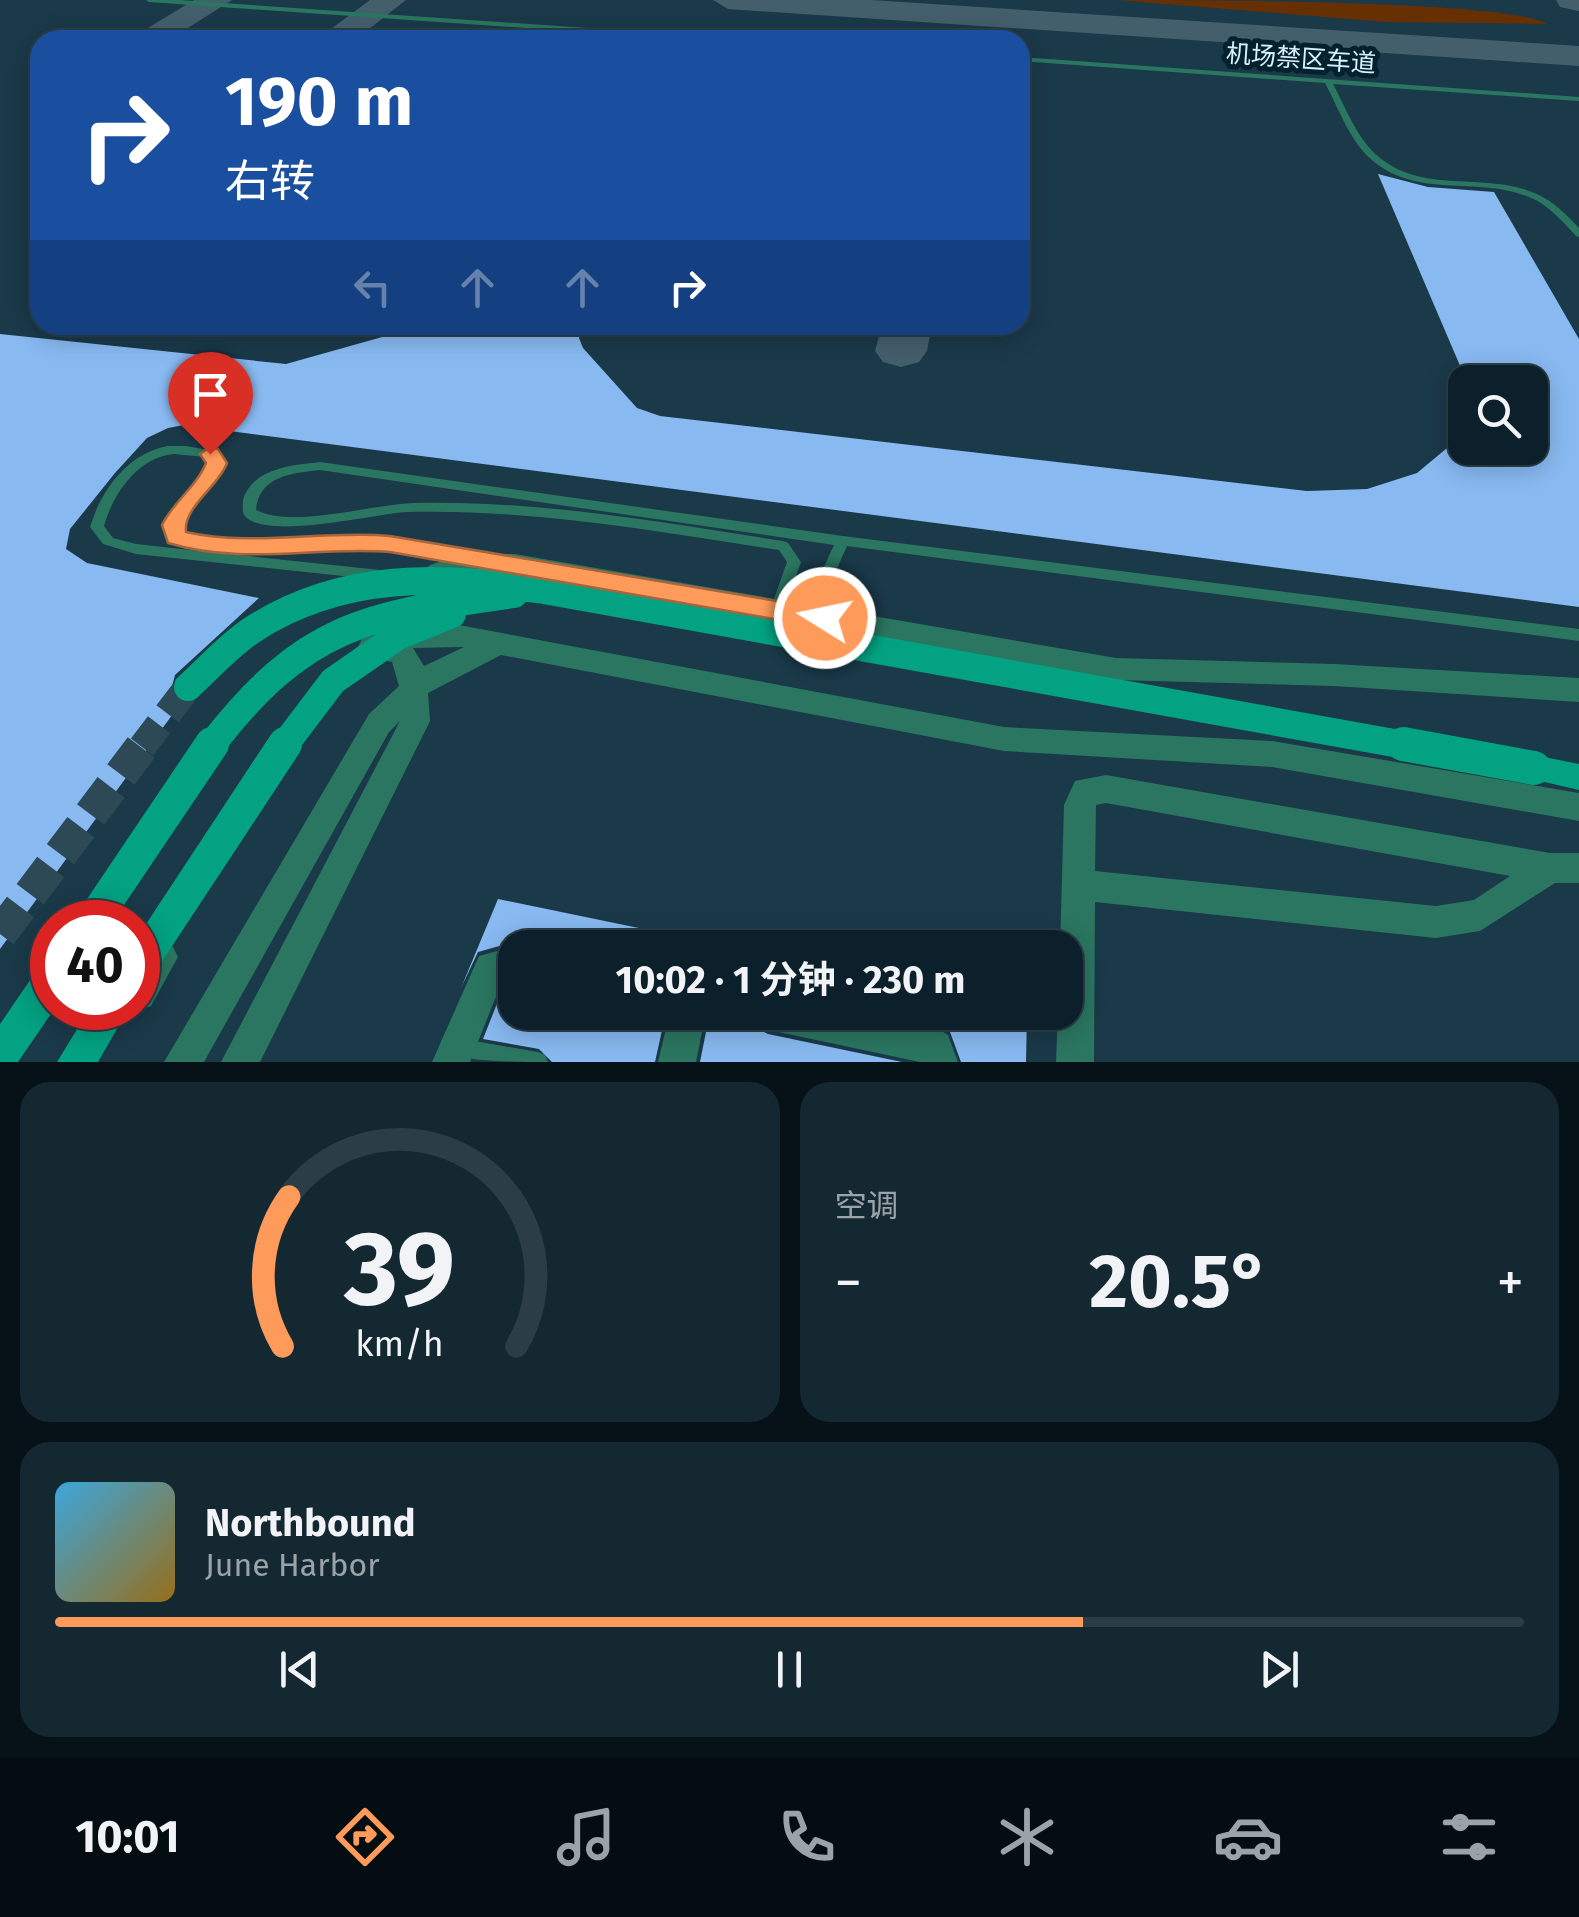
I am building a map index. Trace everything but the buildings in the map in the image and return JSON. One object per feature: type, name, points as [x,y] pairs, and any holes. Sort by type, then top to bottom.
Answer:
[{"type":"main road","points":[[188,687],[249,632],[326,592],[422,576],[544,590],[1579,777]]},
{"type":"main road","points":[[107,900],[239,707],[288,660],[326,637],[382,616],[544,590]]},
{"type":"main road","points":[[160,933],[256,783],[332,681],[385,644],[426,624],[544,590]]},
{"type":"main road","points":[[0,1056],[30,1012]]},
{"type":"main road","points":[[76,1062],[97,1030]]},
{"type":"street","points":[[160,958],[282,763],[367,646],[424,581],[442,568],[465,560],[514,563],[1116,669],[1579,690]]},
{"type":"street","points":[[367,646],[431,634],[499,643],[1004,739],[1272,754],[1579,807]]},
{"type":"street","points":[[182,1062],[379,723],[414,687],[499,643]]},
{"type":"street","points":[[240,1062],[415,721],[414,687],[402,652],[367,646]]},
{"type":"street","points":[[1075,1062],[1080,797],[1096,788],[1565,868]]},
{"type":"street","points":[[1078,885],[1436,922],[1480,914],[1565,868]]},
{"type":"street","points":[[453,1055],[486,978],[492,968],[498,967]]},
{"type":"street","points":[[94,1062],[114,1030]]},
{"type":"street","points":[[677,1062],[684,1030]]},
{"type":"street","points":[[864,1030],[926,1042],[934,1048],[940,1062]]},
{"type":"lane","points":[[149,0],[586,30]]},
{"type":"lane","name":"机场禁区车道","points":[[1030,60],[1579,99]]},
{"type":"lane","points":[[1328,81],[1366,147],[1388,167],[1423,180],[1502,186],[1538,195],[1564,212],[1579,234]]},
{"type":"lane","points":[[424,581],[293,563],[136,549],[108,541],[97,526],[101,506],[137,464],[158,452],[178,449],[210,454],[216,463],[200,492],[181,510],[173,525],[176,538],[228,549],[348,541],[465,560]]},
{"type":"lane","points":[[777,610],[794,562],[783,546],[483,508],[370,510],[291,523],[262,523],[249,512],[248,499],[256,484],[269,477],[320,466],[843,541],[1579,635]]},
{"type":"lane","points":[[825,618],[824,584],[843,541]]},
{"type":"lane","points":[[453,1055],[538,1062]]},
{"type":"shaded area","points":[[0,0],[1579,0],[1579,1062],[0,1062]]},
{"type":"shaded area","points":[[1117,0],[1413,6],[1521,16],[1547,24],[1386,22]]},
{"type":"taxiway","points":[[163,30],[217,0]]},
{"type":"taxiway","points":[[348,30],[391,0]]},
{"type":"taxiway","points":[[728,0],[1579,56]]},
{"type":"taxiway","points":[[1571,0],[1579,2]]},
{"type":"taxiway","points":[[901,351],[905,335]]},
{"type":"tunnel","points":[[142,747],[188,687]]},
{"type":"tunnel","points":[[0,934],[144,744]]},
{"type":"route","points":[[210,454],[216,463],[212,474],[181,510],[173,525],[176,538],[228,549],[348,541],[390,544],[465,560],[514,563],[825,618]]}]
